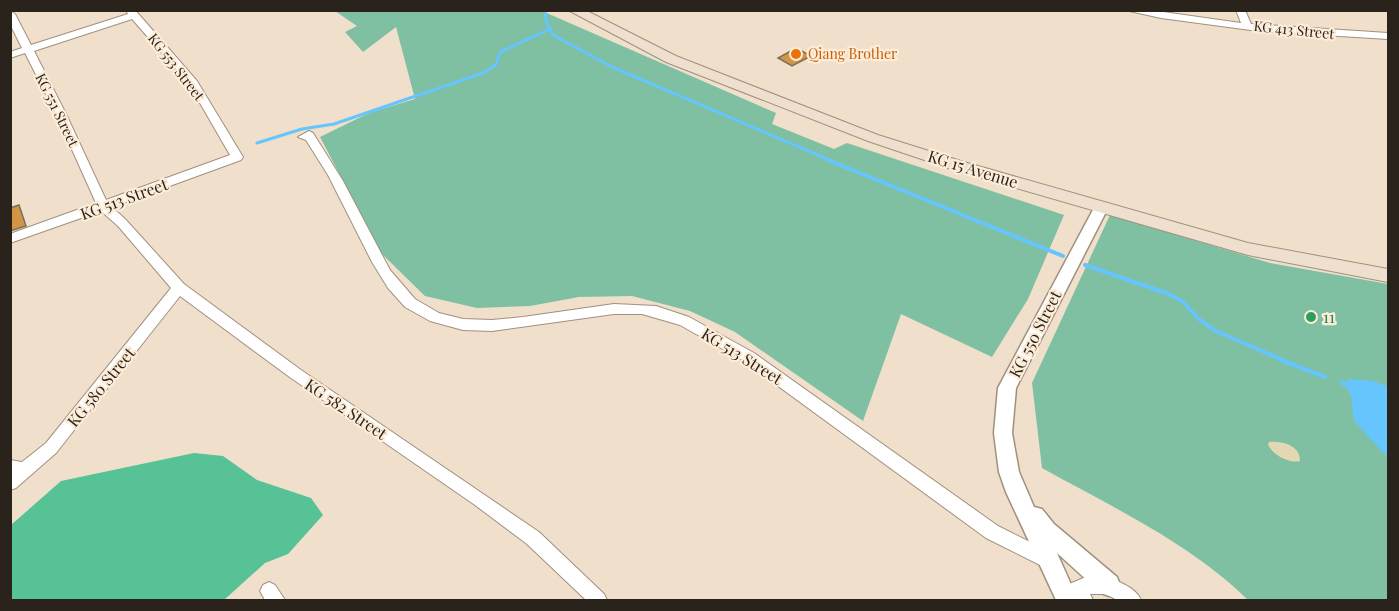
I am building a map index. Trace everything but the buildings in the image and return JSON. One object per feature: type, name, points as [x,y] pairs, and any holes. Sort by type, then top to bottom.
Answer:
[{"type":"main road","name":"KG 15 Avenue","points":[[574,10],[671,59],[873,138],[958,166],[1248,249],[1389,276]]},
{"type":"street","name":"KG 413 Street","points":[[1129,10],[1172,18],[1333,34],[1389,36]]},
{"type":"street","points":[[1240,10],[1247,25]]},
{"type":"street","points":[[10,55],[132,13]]},
{"type":"street","name":"KG 553 Street","points":[[132,13],[193,83],[237,157]]},
{"type":"street","name":"KG 551 Street","points":[[10,14],[103,206]]},
{"type":"street","name":"KG 513 Street","points":[[304,137],[309,135],[332,172],[384,270],[401,294],[412,304],[446,320],[487,326],[585,312],[642,309],[677,319],[718,338],[749,357],[962,512],[992,532],[1050,561]]},
{"type":"street","name":"KG 513 Street","points":[[10,239],[237,157]]},
{"type":"street","name":"KG 582 Street","points":[[103,206],[122,223],[179,288],[296,374],[482,500],[533,538],[598,600]]},
{"type":"street","name":"KG 550 Street","points":[[1067,597],[1016,492],[1009,472],[1003,433],[1007,388],[1101,208]]},
{"type":"street","name":"KG 580 Street","points":[[10,483],[17,469],[51,448],[179,288]]},
{"type":"street","points":[[1016,492],[1047,531],[1109,585],[1131,600]]},
{"type":"street","points":[[1067,597],[1081,587],[1109,585]]},
{"type":"street","points":[[1067,597],[1084,600]]},
{"type":"green space","points":[[335,11],[542,11],[776,113],[772,124],[834,149],[847,143],[1064,215],[1028,299],[992,357],[901,314],[863,421],[735,332],[690,311],[632,296],[579,297],[530,306],[477,308],[425,296],[381,253],[320,137],[369,113],[415,99],[396,27],[363,52],[345,32],[357,26]]},
{"type":"green space","points":[[1110,215],[1270,263],[1388,284],[1388,600],[1248,600],[1176,543],[1042,468],[1032,383]]},
{"type":"green space","points":[[194,453],[223,456],[257,480],[311,498],[323,515],[288,554],[265,563],[224,600],[11,600],[11,525],[61,481]]},
{"type":"sand","points":[[1269,442],[1285,443],[1294,448],[1300,461],[1287,460],[1278,455],[1270,449]]},
{"type":"water","points":[[1350,379],[1374,381],[1388,387],[1388,458],[1354,421],[1351,396],[1345,384]]},
{"type":"waterway","points":[[545,10],[546,22],[550,29]]},
{"type":"waterway","points":[[257,143],[302,129],[334,124],[483,73],[496,65],[500,52],[550,29]]},
{"type":"waterway","points":[[550,29],[553,35],[612,67],[832,161]]},
{"type":"waterway","points":[[828,160],[1063,256]]},
{"type":"waterway","points":[[1085,265],[1169,294],[1183,302],[1200,320],[1216,331],[1285,361]]},
{"type":"waterway","points":[[1281,360],[1325,377]]},
{"type":"place","name":"Qiang Brother","points":[[796,54]]},
{"type":"place","name":"11","points":[[1311,317]]}]
